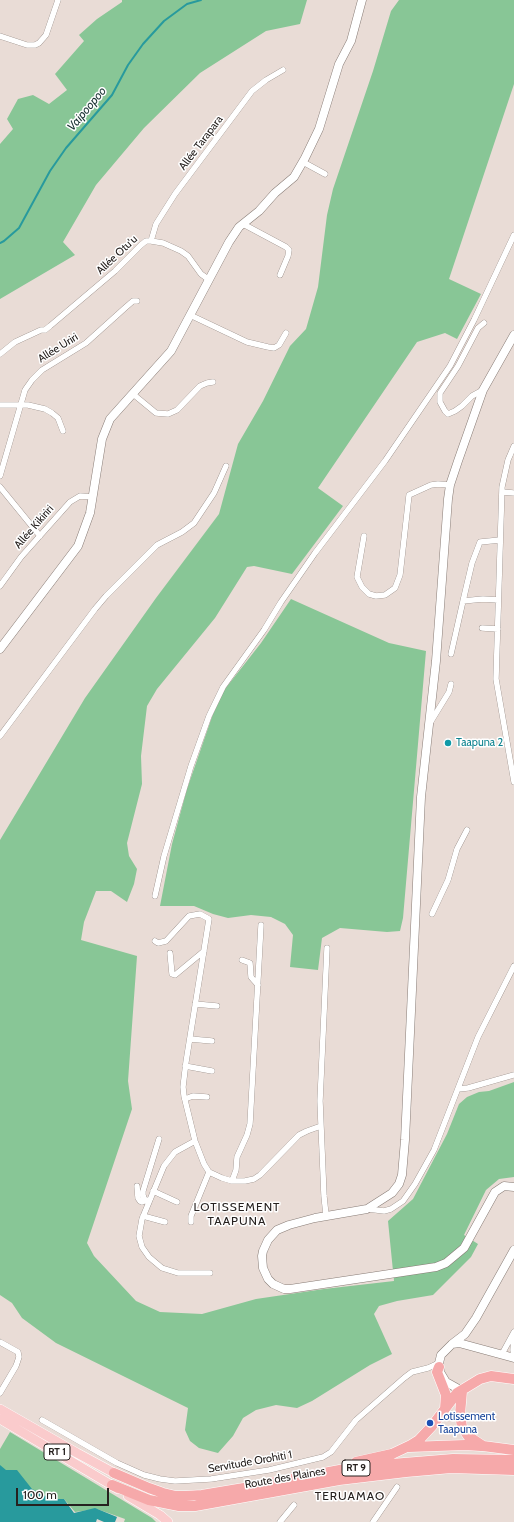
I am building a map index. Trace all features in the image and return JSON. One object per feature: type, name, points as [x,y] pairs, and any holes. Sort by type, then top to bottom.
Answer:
[{"type":"highway","points":[[439,1365],[437,1372],[446,1395],[445,1409]]},
{"type":"highway","points":[[199,1495],[392,1454],[408,1447],[425,1434],[457,1393],[480,1379],[491,1376],[514,1379]]},
{"type":"highway","points":[[462,1391],[460,1414],[462,1427],[471,1439],[483,1446]]},
{"type":"highway","points":[[408,1447],[465,1445],[514,1450]]},
{"type":"highway","name":"Route des Plaines","points":[[114,1473],[163,1493],[176,1496],[199,1495],[250,1487],[345,1469],[438,1460],[514,1460]]},
{"type":"highway","name":"Route des Plaines","points":[[112,1485],[149,1500],[179,1506],[195,1506],[339,1480],[406,1472],[451,1468],[514,1470]]},
{"type":"main road","points":[[0,649],[78,546],[90,513],[102,439],[110,419],[171,352],[228,242],[243,224],[258,211],[275,192],[294,177],[303,162],[319,129],[339,64],[351,41],[362,0]]},
{"type":"main road","points":[[514,335],[484,390],[450,486],[446,511],[437,655],[421,805],[403,1169],[399,1184],[392,1193],[367,1209],[326,1216],[281,1228],[273,1233],[268,1240],[263,1251],[262,1262],[266,1273],[273,1284],[284,1289],[297,1289],[421,1270],[441,1265],[464,1248],[495,1192],[504,1186],[514,1187]]},
{"type":"main road","points":[[462,1391],[443,1379],[439,1365],[443,1352],[465,1334],[476,1318],[514,1250]]},
{"type":"main road","points":[[452,1344],[458,1343],[514,1357]]},
{"type":"main road","name":"RT 1","points":[[0,1409],[114,1473]]},
{"type":"main road","name":"RT 1","points":[[0,1419],[140,1502],[168,1522]]},
{"type":"street","points":[[0,36],[27,45],[35,45],[39,43],[46,35],[58,0]]},
{"type":"street","name":"Allée Tarapara","points":[[151,241],[156,224],[175,194],[249,95],[266,80],[283,70]]},
{"type":"street","points":[[303,162],[324,174]]},
{"type":"street","points":[[243,224],[247,228],[286,247],[289,250],[280,275]]},
{"type":"street","points":[[155,896],[164,856],[191,766],[208,716],[223,687],[264,630],[281,602],[315,553],[385,461],[438,385],[450,366],[474,320],[514,235]]},
{"type":"street","name":"Allée Otu'u","points":[[0,354],[15,342],[41,330],[45,330],[115,271],[141,245],[151,241],[164,242],[181,251],[188,256],[201,274],[208,279]]},
{"type":"street","name":"Allée Uriri","points":[[0,476],[25,390],[32,380],[42,370],[86,343],[129,304],[133,301],[137,301]]},
{"type":"street","points":[[190,315],[247,342],[268,347],[274,348],[279,345],[286,333]]},
{"type":"street","points":[[474,320],[483,324],[478,328],[458,366],[440,393],[440,402],[448,414],[455,412],[472,396],[484,390]]},
{"type":"street","points":[[133,394],[156,413],[169,414],[178,410],[200,386],[213,382]]},
{"type":"street","points":[[0,405],[28,405],[52,413],[58,418],[63,431]]},
{"type":"street","points":[[514,446],[506,466],[502,492],[497,684],[514,782]]},
{"type":"street","points":[[0,736],[106,596],[157,545],[182,532],[194,523],[214,493],[226,466]]},
{"type":"street","points":[[364,536],[357,577],[359,582],[369,594],[376,596],[385,595],[395,588],[400,575],[409,494],[431,484],[450,486]]},
{"type":"street","points":[[0,487],[40,536]]},
{"type":"street","points":[[502,492],[514,494]]},
{"type":"street","name":"Allée Kikiriri","points":[[0,586],[21,557],[72,500],[80,496],[93,497]]},
{"type":"street","points":[[451,654],[472,563],[480,542],[500,540]]},
{"type":"street","points":[[463,601],[482,599],[498,600]]},
{"type":"street","points":[[482,628],[498,629]]},
{"type":"street","points":[[430,723],[449,692],[451,684]]},
{"type":"street","points":[[432,914],[448,880],[457,849],[467,830]]},
{"type":"street","points":[[155,941],[158,943],[166,941],[189,916],[200,914],[209,920],[185,1066],[184,1087],[185,1099],[195,1141],[204,1164],[209,1172],[232,1181],[254,1179],[299,1135],[321,1126]]},
{"type":"street","points":[[232,1181],[236,1170],[237,1157],[247,1135],[250,1124],[262,925]]},
{"type":"street","points":[[326,1216],[321,1126],[322,1041],[327,948]]},
{"type":"street","points":[[170,953],[172,974],[175,975],[204,951]]},
{"type":"street","points":[[242,960],[250,963],[251,977],[258,984]]},
{"type":"street","points":[[367,1209],[391,1209],[402,1201],[408,1194],[434,1150],[486,1019],[514,966]]},
{"type":"street","points":[[195,1004],[217,1006]]},
{"type":"street","points":[[190,1039],[212,1041]]},
{"type":"street","points":[[185,1066],[212,1071]]},
{"type":"street","points":[[458,1089],[468,1088],[514,1075]]},
{"type":"street","points":[[185,1099],[193,1096],[207,1097]]},
{"type":"street","points":[[147,1200],[143,1195],[143,1191],[159,1139]]},
{"type":"street","points":[[195,1141],[180,1148],[168,1160],[160,1172],[153,1191],[147,1200],[139,1230],[142,1247],[158,1266],[170,1272],[210,1273]]},
{"type":"street","points":[[191,1222],[191,1216],[209,1172]]},
{"type":"street","points":[[137,1186],[138,1198],[142,1202],[147,1200]]},
{"type":"street","points":[[153,1191],[177,1202]]},
{"type":"street","points":[[143,1216],[165,1222]]},
{"type":"street","points":[[502,1354],[514,1332]]},
{"type":"street","points":[[514,1336],[514,1357]]},
{"type":"street","points":[[0,1342],[18,1352],[19,1357],[16,1366],[0,1393]]},
{"type":"street","name":"Servitude Orohiti 1","points":[[42,1420],[117,1463],[144,1475],[174,1481],[210,1480],[268,1470],[323,1458],[331,1452],[356,1420],[404,1378],[412,1372],[439,1365]]},
{"type":"street","points":[[373,1522],[397,1487]]},
{"type":"street","points":[[280,1522],[294,1505]]},
{"type":"green space","points":[[122,0],[307,0],[300,24],[266,31],[200,73],[144,128],[96,185],[63,242],[75,255],[0,299],[0,144],[13,129],[7,119],[18,99],[33,95],[49,104],[67,90],[55,74],[84,41],[79,35],[97,19],[122,2]]},
{"type":"green space","points":[[399,0],[514,0],[514,84],[449,279],[481,294],[457,339],[445,333],[417,342],[318,488],[343,506],[292,574],[254,566],[247,567],[215,618],[157,689],[147,706],[141,756],[142,784],[127,843],[129,856],[137,869],[134,884],[127,902],[111,891],[96,891],[84,922],[81,940],[137,956],[128,1081],[132,1109],[87,1243],[94,1256],[136,1301],[160,1312],[202,1314],[256,1299],[394,1281],[388,1221],[413,1199],[447,1134],[459,1104],[467,1097],[479,1092],[489,1091],[514,1082],[514,1177],[499,1179],[486,1190],[464,1235],[478,1244],[471,1257],[433,1295],[397,1301],[379,1306],[374,1314],[392,1354],[370,1365],[312,1401],[297,1408],[276,1405],[256,1410],[243,1418],[233,1436],[218,1453],[199,1448],[190,1441],[185,1430],[188,1408],[56,1343],[22,1318],[12,1303],[0,1295],[0,840],[85,698],[156,598],[219,514],[238,444],[263,401],[290,346],[306,329],[318,287],[327,215],[333,189],[373,71],[391,11]]},
{"type":"green space","points":[[291,599],[389,643],[426,651],[403,918],[400,931],[387,932],[340,928],[322,938],[318,970],[290,967],[293,935],[285,924],[271,917],[251,915],[228,918],[213,914],[194,906],[160,906],[172,844],[187,789],[213,714],[225,689],[261,643]]},
{"type":"green space","points":[[10,1432],[152,1518],[156,1522],[124,1522],[125,1519],[97,1509],[75,1512],[64,1499],[50,1500],[0,1474],[0,1449]]},
{"type":"water","points":[[0,1465],[6,1470],[17,1470],[32,1489],[51,1499],[64,1499],[74,1513],[95,1508],[117,1517],[115,1522],[104,1522],[97,1519],[96,1522],[0,1522]]},
{"type":"waterway","name":"Vaipoopoo","points":[[0,243],[19,228],[50,171],[66,148],[112,95],[128,65],[143,44],[164,21],[187,4],[201,0]]},
{"type":"place","name":"Taapuna 2","points":[[448,743]]},
{"type":"place","name":"Lotissement Taapuna","points":[[430,1423]]},
{"type":"district","name":"LOTISSEMENT TAAPUNA","points":[[237,1214]]},
{"type":"district","name":"TERUAMAO","points":[[350,1496]]}]
